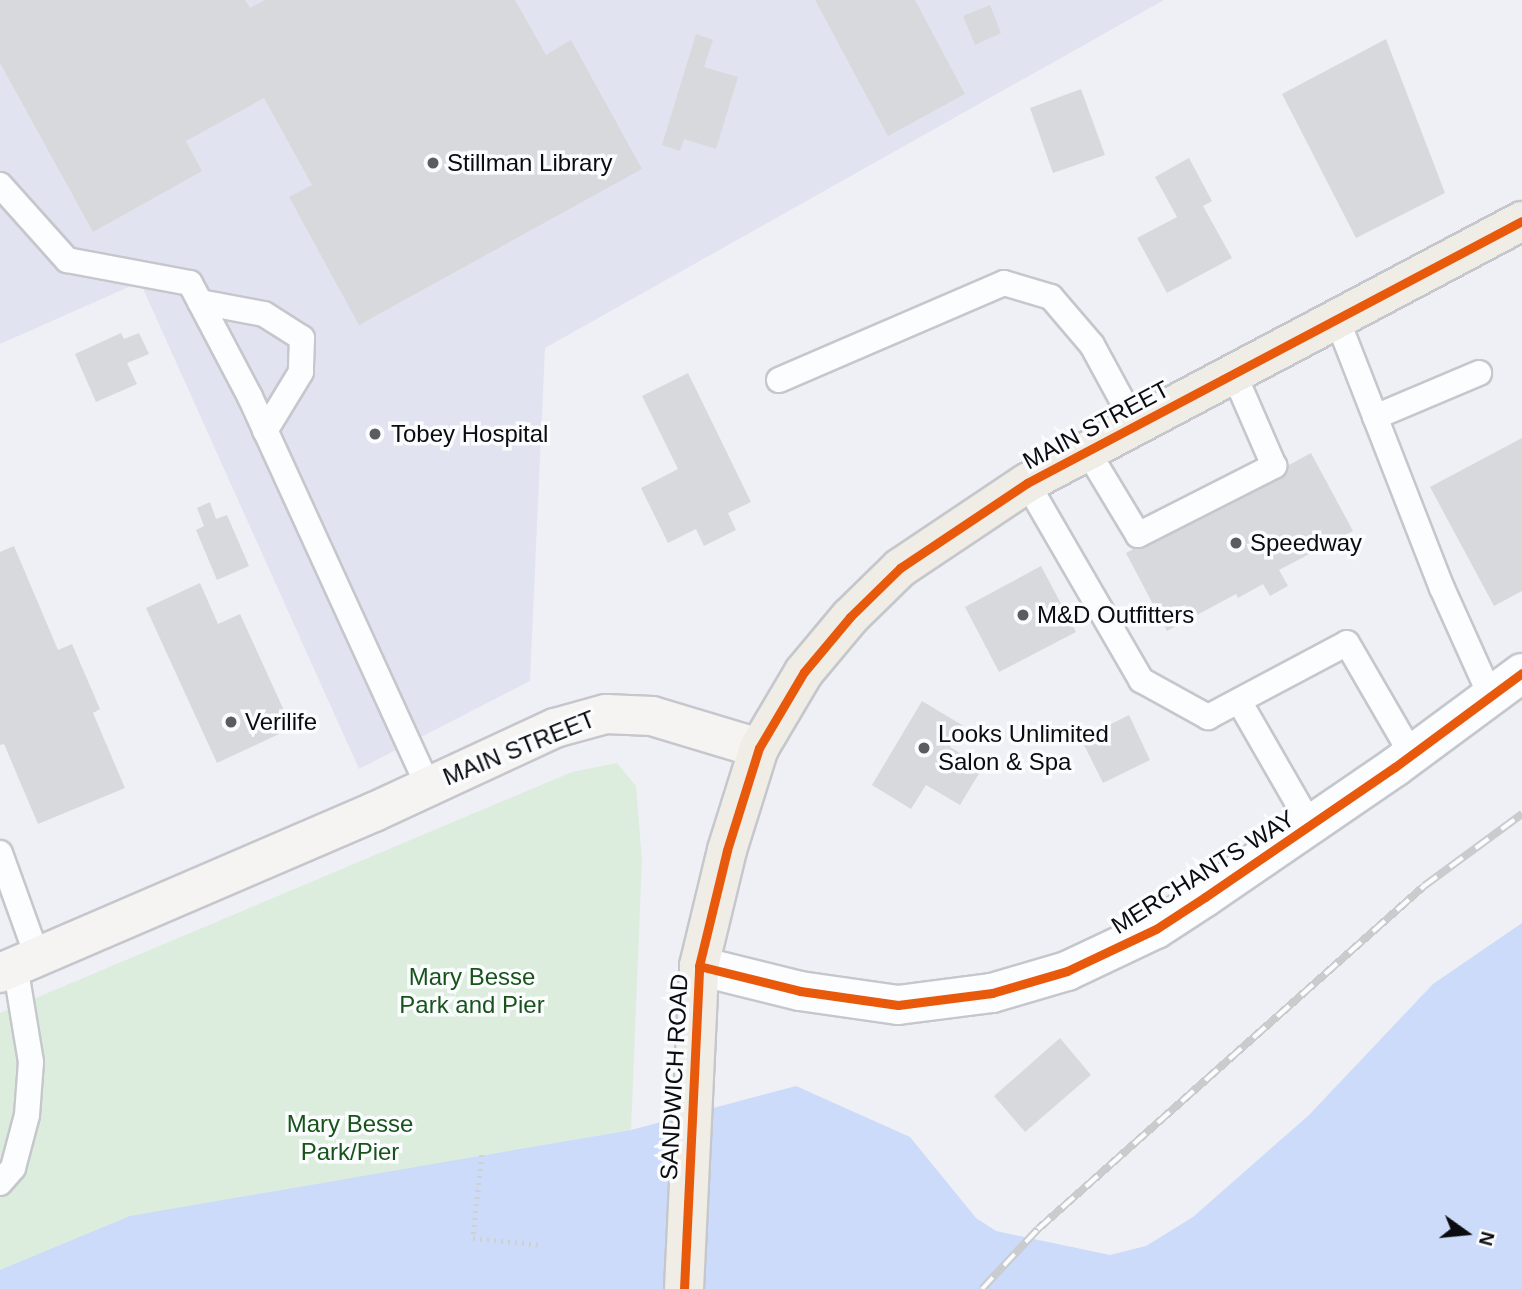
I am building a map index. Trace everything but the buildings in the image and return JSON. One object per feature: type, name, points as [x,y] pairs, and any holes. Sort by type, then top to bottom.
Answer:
[{"type":"main road","name":"MAIN STREET","points":[[759,748],[804,672],[850,617],[900,568],[1027,482],[1522,221]]},
{"type":"main road","name":"SANDWICH ROAD","points":[[684,1289],[691,1086],[699,966],[727,850],[759,748]]},
{"type":"street","name":"MERCHANTS WAY","points":[[699,966],[800,991],[865,1003],[930,1003],[992,993],[1030,983],[1104,956],[1166,923],[1311,826],[1522,673]]},
{"type":"street","name":"MAIN STREET","points":[[18,964],[374,812],[555,728],[606,714],[652,716],[759,748]]},
{"type":"lane","points":[[0,185],[67,260],[190,283],[265,431],[428,785]]},
{"type":"lane","points":[[779,380],[1004,283],[1051,297],[1092,345],[1136,426]]},
{"type":"lane","points":[[200,302],[264,314],[302,338],[301,372],[265,431]]},
{"type":"lane","points":[[1337,319],[1442,589],[1491,697]]},
{"type":"lane","points":[[1375,417],[1479,373]]},
{"type":"lane","points":[[1088,452],[1138,535],[1274,466],[1234,374]]},
{"type":"lane","points":[[1027,482],[1141,680],[1208,717],[1347,643],[1412,755]]},
{"type":"lane","points":[[1238,701],[1311,826]]},
{"type":"lane","points":[[0,853],[31,1062],[27,1115],[13,1168],[0,1183]]},
{"type":"path","points":[[482,1155],[473,1238],[544,1245]]},
{"type":"shaded area","name":"Tobey Hospital","points":[[0,0],[1164,0],[545,348],[530,681],[359,769],[140,282],[0,344]]},
{"type":"green space","name":"Mary Besse Park and Pier","points":[[617,763],[636,786],[642,860],[631,1130],[468,1158],[0,1289],[0,1013],[572,772]]},
{"type":"water","points":[[1522,923],[1522,1289],[0,1289],[0,1270],[130,1216],[631,1130],[796,1086],[910,1137],[976,1218],[996,1231],[1110,1255],[1146,1246],[1193,1217],[1309,1115],[1433,984]]},
{"type":"railway","points":[[982,1289],[1038,1229],[1424,886],[1522,814]]},
{"type":"cycle path","points":[[684,1289],[699,966],[727,850],[759,748],[804,672],[850,617],[900,568],[1027,483],[1522,221]]},
{"type":"cycle path","points":[[699,966],[800,991],[898,1005],[992,993],[1067,971],[1156,929],[1205,897],[1395,767],[1522,673]]},
{"type":"place","name":"Stillman Library","points":[[433,163]]},
{"type":"place","name":"Tobey Hospital","points":[[375,434]]},
{"type":"place","name":"Speedway","points":[[1236,543]]},
{"type":"place","name":"M&D Outfitters","points":[[1023,615]]},
{"type":"place","name":"Verilife","points":[[231,722]]},
{"type":"place","name":"Looks Unlimited Salon & Spa","points":[[924,748]]},
{"type":"park label","name":"Mary Besse Park/Pier","points":[[350,1138]]}]
